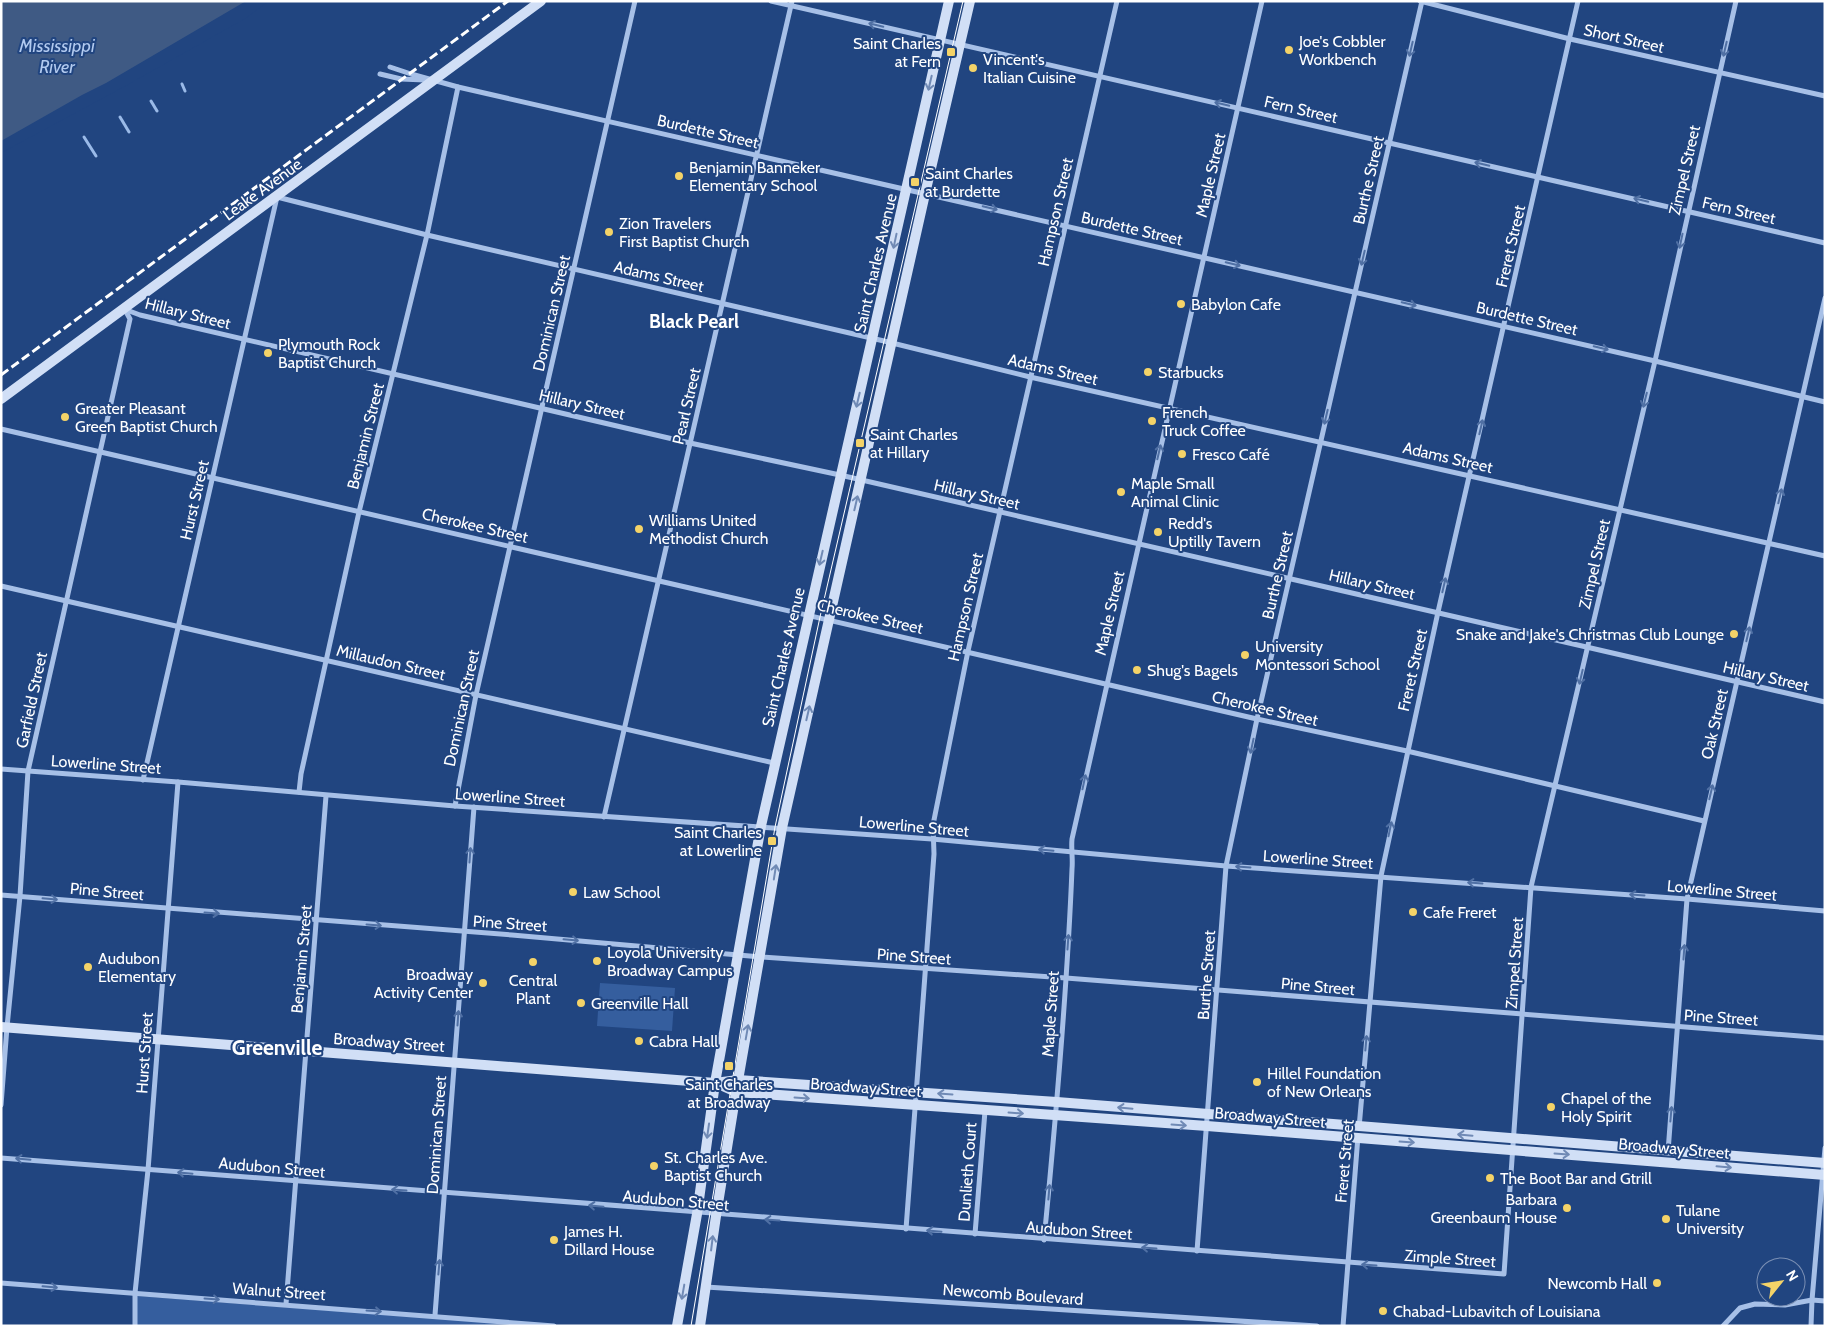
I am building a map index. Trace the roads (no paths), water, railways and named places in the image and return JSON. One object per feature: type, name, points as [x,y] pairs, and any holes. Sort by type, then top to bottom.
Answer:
[{"type":"street","name":"Leake Avenue","points":[[1,399],[278,197],[541,1]]},
{"type":"street","name":"Dominican Street","points":[[454,806],[476,695],[636,1]]},
{"type":"street","name":"Fern Street","points":[[771,1],[791,4],[940,40],[1825,243]]},
{"type":"street","name":"Saint Charles Avenue","points":[[677,1326],[697,1214],[715,1083],[760,826],[949,1]]},
{"type":"street","name":"Saint Charles Avenue","points":[[700,1326],[736,1092],[782,828],[970,1]]},
{"type":"street","name":"Hampson Street","points":[[906,1229],[934,854],[932,840],[933,825],[968,652],[1117,1]]},
{"type":"street","name":"Maple Street","points":[[1044,1240],[1056,1116],[1066,978],[1073,866],[1071,853],[1072,839],[1262,1]]},
{"type":"street","name":"Short Street","points":[[1421,1],[1570,39],[1825,96]]},
{"type":"street","name":"Burthe Street","points":[[1197,1251],[1226,866],[1257,720],[1421,1]]},
{"type":"street","name":"Freret Street","points":[[1344,1326],[1380,876],[1438,612],[1578,1]]},
{"type":"street","name":"Zimpel Street","points":[[1514,1138],[1531,887],[1655,361],[1687,211],[1736,1]]},
{"type":"street","name":"Pearl Street","points":[[604,817],[791,4]]},
{"type":"street","points":[[390,66],[433,80]]},
{"type":"street","points":[[380,74],[401,79],[433,80]]},
{"type":"street","name":"Burdette Street","points":[[433,80],[1504,326],[1825,402]]},
{"type":"street","name":"Benjamin Street","points":[[299,792],[301,774],[359,512],[427,235],[458,86]]},
{"type":"street","name":"Adams Street","points":[[278,197],[427,235],[892,342],[1030,377],[1825,556]]},
{"type":"street","name":"Hurst Street","points":[[143,780],[278,197]]},
{"type":"street","name":"Oak Street","points":[[1667,1163],[1688,899],[1704,821],[1825,298]]},
{"type":"street","name":"Hillary Street","points":[[124,308],[140,315],[690,443],[1138,543],[1825,702]]},
{"type":"street","name":"Garfield Street","points":[[1,1105],[4,1027],[20,896],[28,771],[130,319],[124,308]]},
{"type":"street","name":"Cherokee Street","points":[[1,429],[1106,683],[1257,720],[1407,751],[1704,821]]},
{"type":"street","name":"Millaudon Street","points":[[1,586],[774,763]]},
{"type":"street","name":"Lowerline Street","points":[[1,769],[454,806],[760,826],[1226,866],[1688,899],[1825,912]]},
{"type":"street","name":"Hurst Street","points":[[135,1326],[136,1293],[148,1170],[178,782]]},
{"type":"street","name":"Benjamin Street","points":[[286,1304],[326,796]]},
{"type":"street","name":"Dominican Street","points":[[435,1315],[474,807]]},
{"type":"street","name":"Pine Street","points":[[1,895],[761,957],[1066,978],[1825,1038]]},
{"type":"street","name":"Broadway Street","points":[[4,1027],[715,1083],[738,1080],[1057,1102],[1824,1163]]},
{"type":"street","name":"Broadway Street","points":[[715,1083],[736,1092],[1207,1126],[1824,1175]]},
{"type":"street","name":"Dunlieth Court","points":[[975,1234],[985,1111]]},
{"type":"street","name":"Zimple Street","points":[[1348,1263],[1504,1274],[1514,1138]]},
{"type":"street","points":[[1811,1326],[1825,1148]]},
{"type":"street","name":"Audubon Street","points":[[1,1158],[716,1216],[1348,1263]]},
{"type":"street","name":"Walnut Street","points":[[1,1283],[435,1315],[554,1326]]},
{"type":"street","name":"Newcomb Boulevard","points":[[706,1287],[1317,1326]]},
{"type":"street","points":[[1723,1326],[1740,1308],[1755,1304],[1785,1304],[1812,1300],[1825,1301]]},
{"type":"water","name":"Mississippi River","points":[[1,1],[267,1],[1,150]]},
{"type":"waterway","points":[[182,84],[185,91]]},
{"type":"waterway","points":[[151,101],[157,111]]},
{"type":"waterway","points":[[120,117],[129,132]]},
{"type":"waterway","points":[[84,137],[96,156]]},
{"type":"tram line","points":[[691,1326],[775,827],[820,617],[963,1]]},
{"type":"railway","points":[[1,375],[508,1]]},
{"type":"place","name":"Joe's Cobbler Workbench","points":[[1289,50]]},
{"type":"place","name":"Saint Charles at Fern","points":[[951,52]]},
{"type":"place","name":"Vincent's Italian Cuisine","points":[[973,68]]},
{"type":"place","name":"Benjamin Banneker Elementary School","points":[[679,176]]},
{"type":"place","name":"Saint Charles at Burdette","points":[[915,182]]},
{"type":"place","name":"Zion Travelers First Baptist Church","points":[[609,232]]},
{"type":"place","name":"Babylon Cafe","points":[[1181,304]]},
{"type":"place","name":"Plymouth Rock Baptist Church","points":[[268,353]]},
{"type":"place","name":"Starbucks","points":[[1148,372]]},
{"type":"place","name":"Greater Pleasant Green Baptist Church","points":[[65,417]]},
{"type":"place","name":"French Truck Coffee","points":[[1152,421]]},
{"type":"place","name":"Saint Charles at Hillary","points":[[860,443]]},
{"type":"place","name":"Fresco Café","points":[[1182,454]]},
{"type":"place","name":"Maple Small Animal Clinic","points":[[1121,492]]},
{"type":"place","name":"Williams United Methodist Church","points":[[639,529]]},
{"type":"place","name":"Redd's Uptilly Tavern","points":[[1158,532]]},
{"type":"place","name":"Snake and Jake's Christmas Club Lounge","points":[[1734,634]]},
{"type":"place","name":"University Montessori School","points":[[1245,655]]},
{"type":"place","name":"Shug's Bagels","points":[[1137,670]]},
{"type":"place","name":"Saint Charles at Lowerline","points":[[772,841]]},
{"type":"place","name":"Law School","points":[[573,892]]},
{"type":"place","name":"Cafe Freret","points":[[1413,912]]},
{"type":"place","name":"Loyola University Broadway Campus","points":[[597,961]]},
{"type":"place","name":"Central Plant","points":[[533,962]]},
{"type":"place","name":"Audubon Elementary","points":[[88,967]]},
{"type":"place","name":"Broadway Activity Center","points":[[483,983]]},
{"type":"place","name":"Greenville Hall","points":[[581,1003]]},
{"type":"place","name":"Cabra Hall","points":[[639,1041]]},
{"type":"place","name":"Saint Charles at Broadway","points":[[729,1066]]},
{"type":"place","name":"Hillel Foundation of New Orleans","points":[[1257,1082]]},
{"type":"place","name":"Chapel of the Holy Spirit","points":[[1551,1107]]},
{"type":"place","name":"St. Charles Ave. Baptist Church","points":[[654,1166]]},
{"type":"place","name":"The Boot Bar and Gtrill","points":[[1490,1178]]},
{"type":"place","name":"Barbara Greenbaum House","points":[[1567,1208]]},
{"type":"place","name":"Tulane University","points":[[1666,1219]]},
{"type":"place","name":"James H. Dillard House","points":[[554,1240]]},
{"type":"place","name":"Newcomb Hall","points":[[1657,1283]]},
{"type":"place","name":"Chabad-Lubavitch of Louisiana","points":[[1383,1311]]},
{"type":"district","name":"Black Pearl","points":[[694,321]]},
{"type":"district","name":"Greenville","points":[[277,1048]]}]
